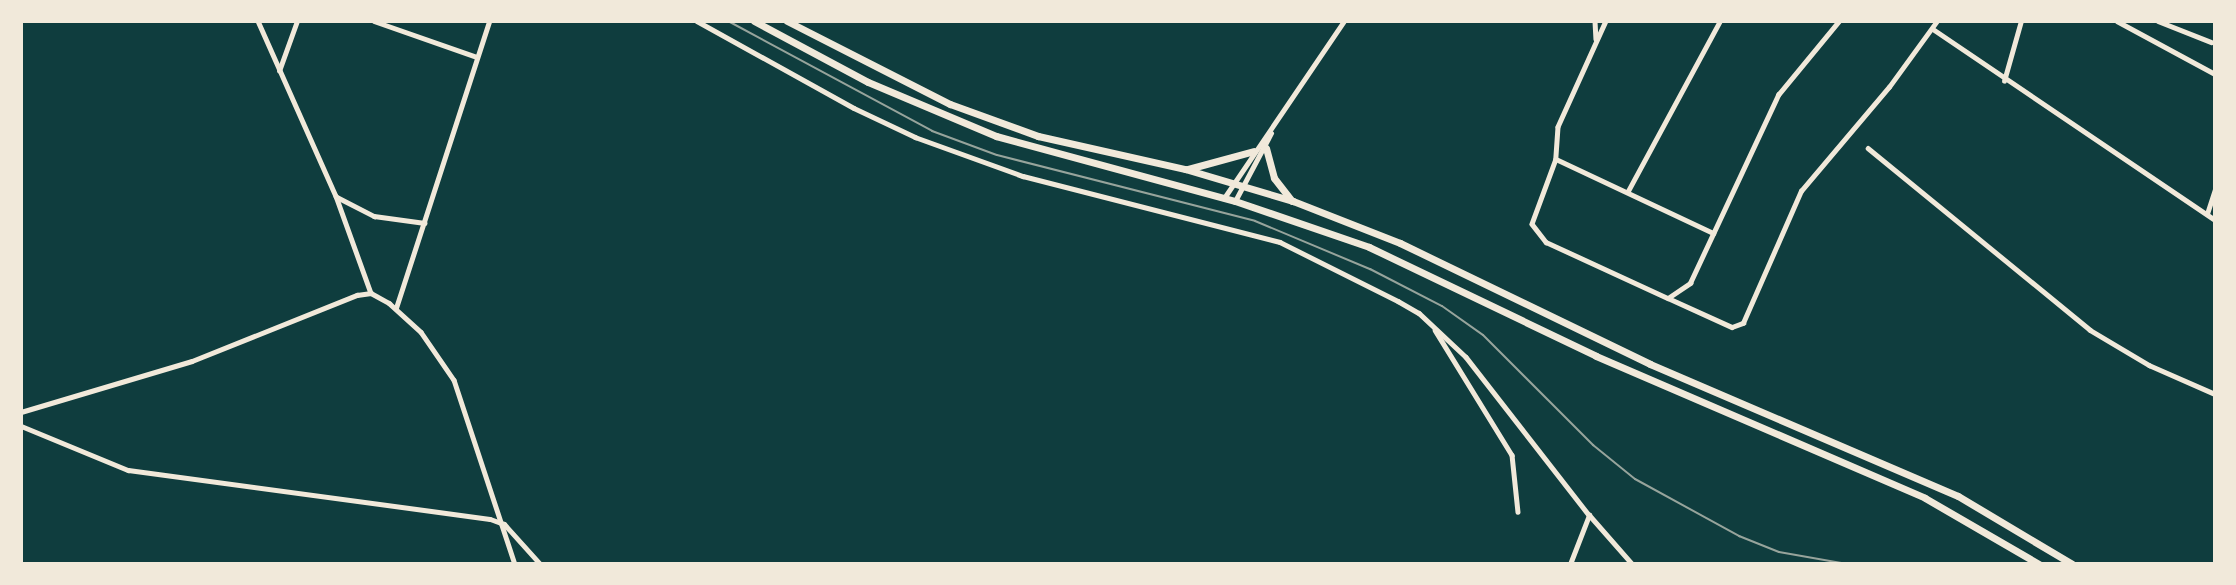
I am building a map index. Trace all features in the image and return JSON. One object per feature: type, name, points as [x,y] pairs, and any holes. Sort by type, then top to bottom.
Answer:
[{"type":"highway","points":[[754,21],[868,82],[952,119],[1031,148],[1235,201],[1405,262],[1595,356],[1924,498],[2039,564]]},
{"type":"highway","points":[[787,21],[950,104],[1038,136],[1185,169],[1293,201],[1400,243],[1650,364],[1958,496],[2072,564]]},
{"type":"highway","points":[[1266,148],[1274,178],[1293,201]]},
{"type":"highway","points":[[1185,169],[1254,151]]},
{"type":"street","points":[[258,21],[336,196],[371,293],[396,309],[421,332],[454,380],[504,524],[515,564]]},
{"type":"street","points":[[279,72],[298,21]]},
{"type":"street","points":[[374,21],[477,57]]},
{"type":"street","points":[[396,309],[489,21]]},
{"type":"street","points":[[697,21],[854,108],[915,137],[1023,176],[1280,242],[1362,281],[1431,323],[1483,377],[1588,515],[1632,564]]},
{"type":"street","points":[[1224,198],[1344,21]]},
{"type":"street","points":[[1595,21],[1596,40]]},
{"type":"street","points":[[1606,21],[1559,127],[1556,159],[1532,224],[1540,237],[1732,327],[1743,323],[1801,191],[1936,22]]},
{"type":"street","points":[[1628,191],[1720,21]]},
{"type":"street","points":[[1668,298],[1690,283],[1778,95],[1839,21]]},
{"type":"street","points":[[2004,81],[2021,21]]},
{"type":"street","points":[[2117,21],[2215,74]]},
{"type":"street","points":[[2158,21],[2211,42]]},
{"type":"street","points":[[1933,29],[2004,81],[2215,220]]},
{"type":"street","points":[[1235,201],[1266,148],[1271,132]]},
{"type":"street","points":[[1868,148],[2090,330],[2148,365],[2215,394]]},
{"type":"street","points":[[1556,159],[1713,233]]},
{"type":"street","points":[[2207,214],[2215,190]]},
{"type":"street","points":[[336,196],[374,216],[425,223]]},
{"type":"street","points":[[21,412],[192,361],[357,295],[371,293]]},
{"type":"street","points":[[1431,323],[1512,455],[1518,512]]},
{"type":"street","points":[[21,426],[128,470],[425,507],[504,524],[540,564]]},
{"type":"street","points":[[1570,564],[1588,515]]},
{"type":"tram line","points":[[728,21],[932,131],[997,155],[1255,221],[1370,269],[1442,306],[1483,335],[1593,445],[1635,479],[1739,536],[1779,552],[1847,564]]}]
